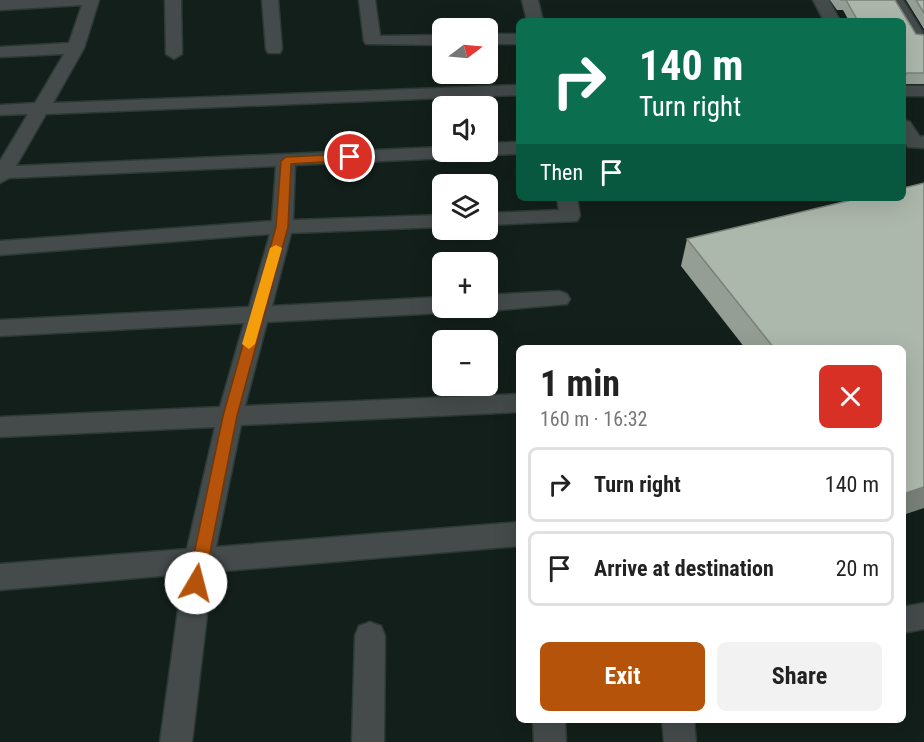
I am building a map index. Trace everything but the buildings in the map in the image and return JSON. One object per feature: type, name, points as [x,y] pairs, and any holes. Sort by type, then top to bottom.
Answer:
[{"type":"street","points":[[0,5],[91,0],[76,48],[1,174]]},
{"type":"street","points":[[173,0],[174,54]]},
{"type":"street","points":[[270,0],[274,49]]},
{"type":"street","points":[[367,0],[372,41],[432,40]]},
{"type":"street","points":[[530,0],[534,18]]},
{"type":"street","points":[[821,0],[830,18]]},
{"type":"street","points":[[895,0],[904,18]]},
{"type":"street","points":[[906,21],[916,40]]},
{"type":"street","points":[[498,39],[516,39]]},
{"type":"street","points":[[0,52],[76,48]]},
{"type":"street","points":[[0,110],[516,90]]},
{"type":"street","points":[[906,91],[924,91]]},
{"type":"street","points":[[498,149],[516,148]]},
{"type":"street","points":[[1,174],[432,153]]},
{"type":"street","points":[[176,742],[199,560],[230,416],[282,227],[286,161]]},
{"type":"street","points":[[498,219],[570,216],[568,201]]},
{"type":"street","points":[[0,248],[282,227],[432,221]]},
{"type":"street","points":[[498,302],[559,299]]},
{"type":"street","points":[[0,328],[432,306]]},
{"type":"street","points":[[0,427],[516,403]]},
{"type":"street","points":[[0,577],[516,534]]},
{"type":"street","points":[[906,619],[924,616]]},
{"type":"street","points":[[368,742],[370,636]]},
{"type":"street","points":[[549,723],[550,742]]},
{"type":"street","points":[[678,723],[680,742]]},
{"type":"slow traffic","points":[[249,344],[276,248]]},
{"type":"route","points":[[196,583],[230,416],[282,227],[286,161],[350,157]]}]
